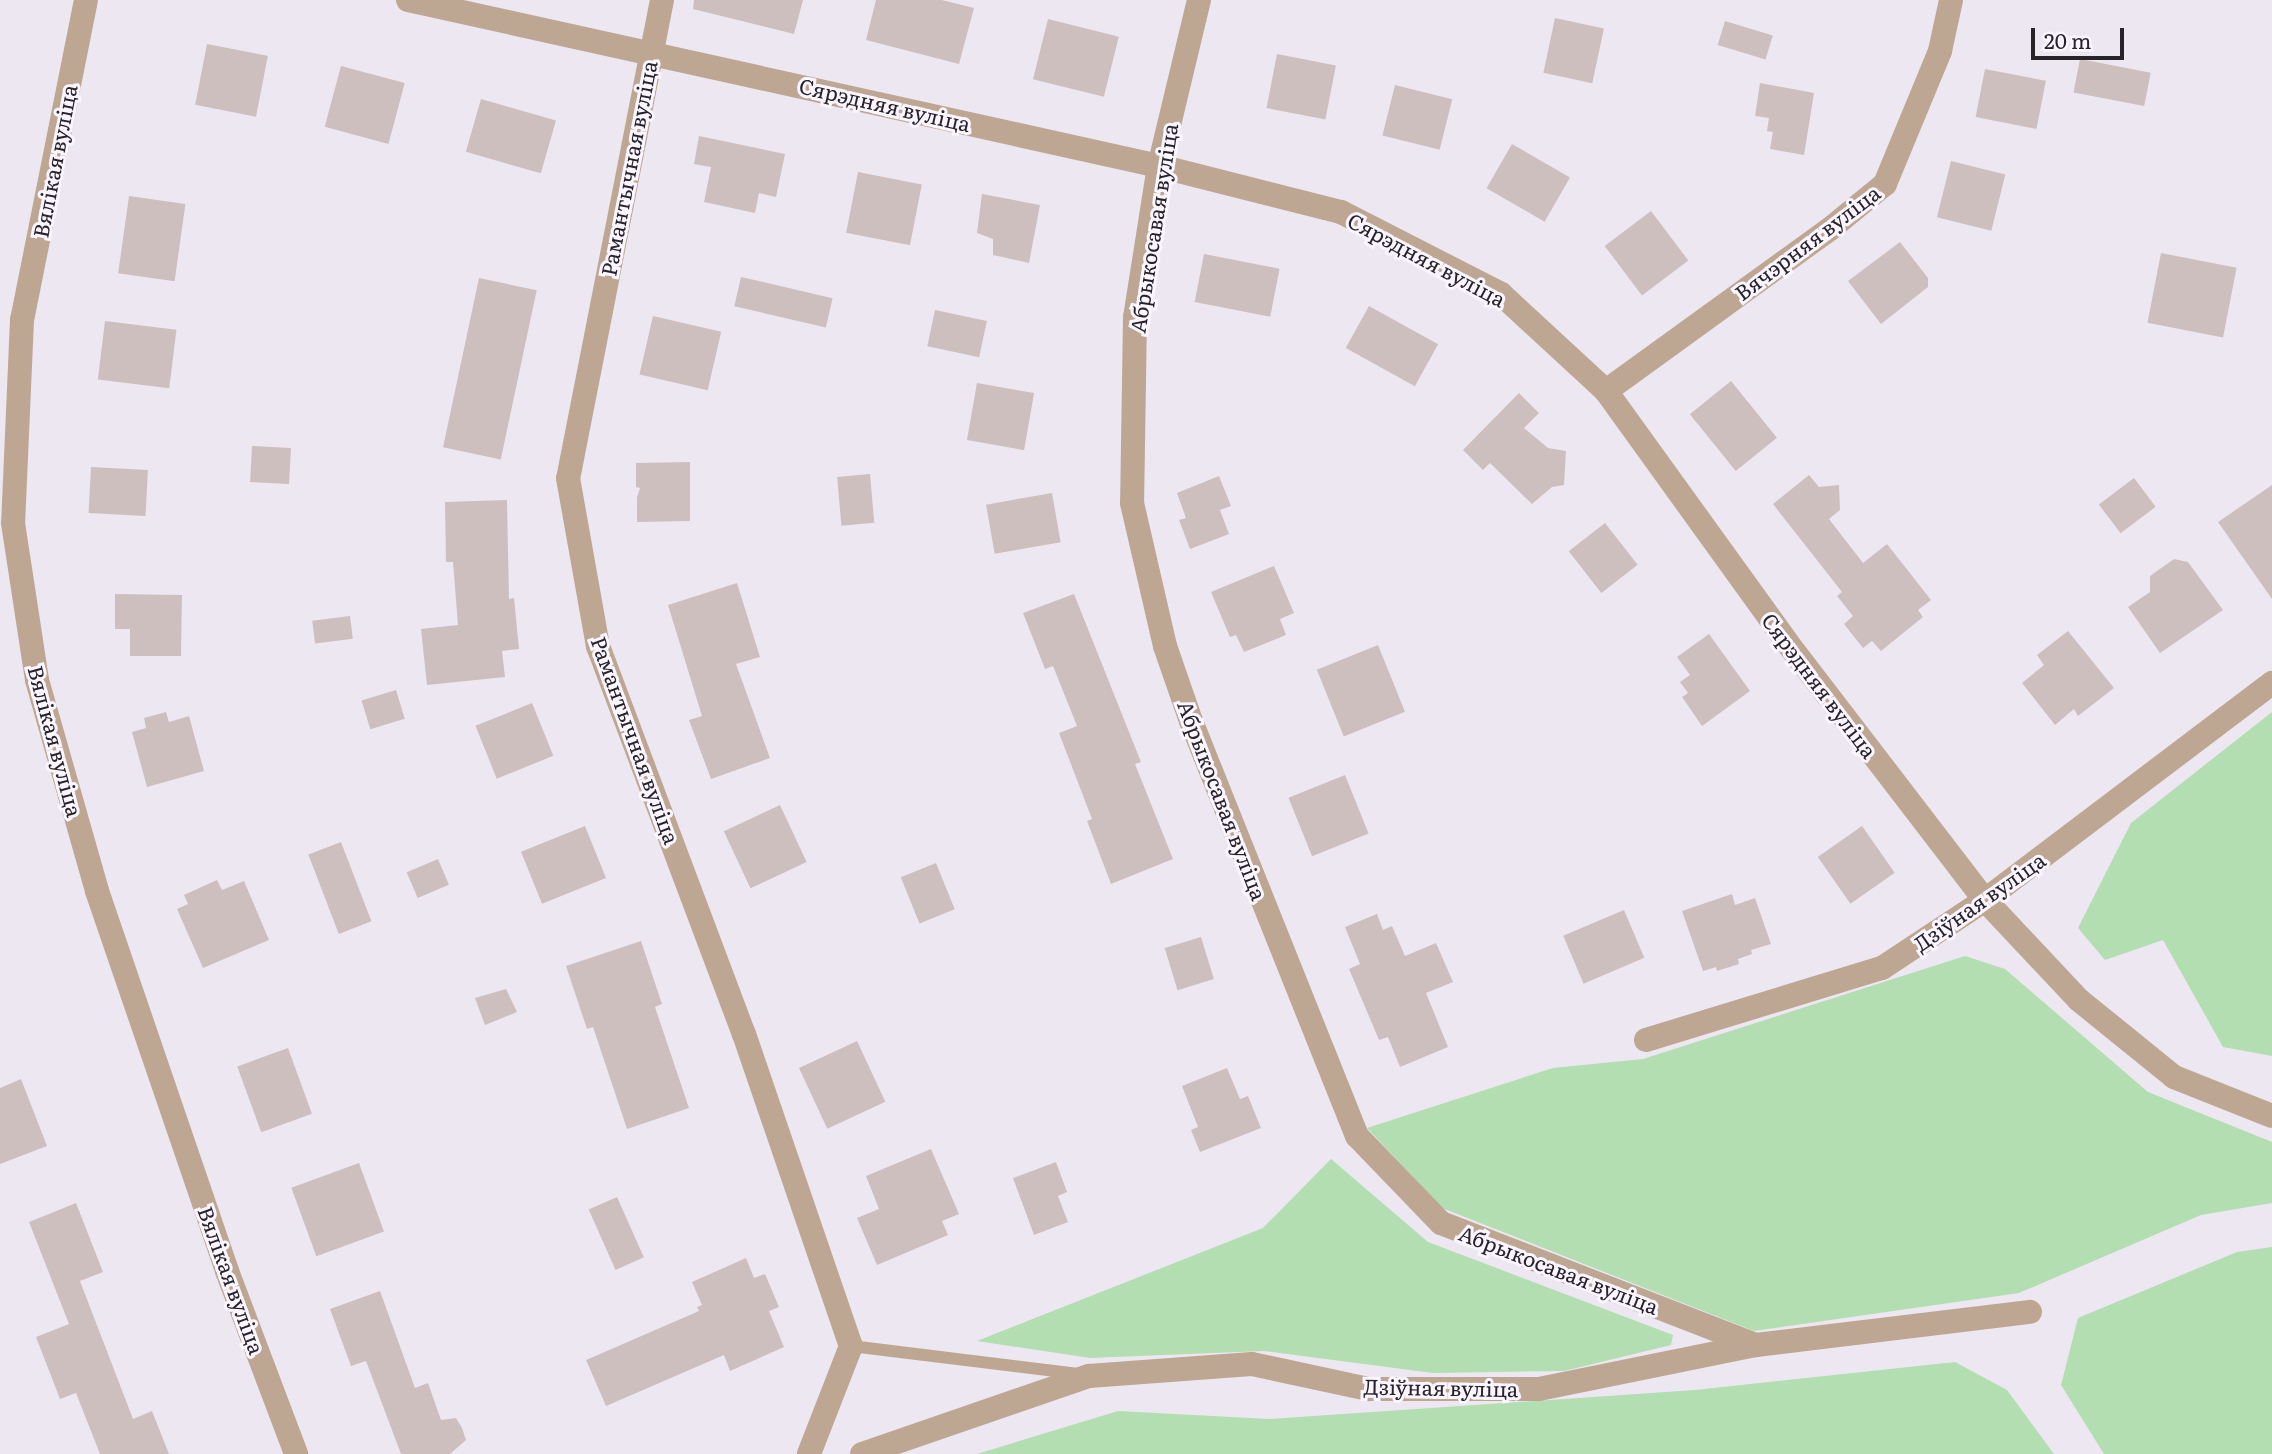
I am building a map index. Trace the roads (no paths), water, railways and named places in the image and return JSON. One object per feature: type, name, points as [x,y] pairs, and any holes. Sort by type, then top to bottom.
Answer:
[{"type":"street","name":"Вялікая вуліца","points":[[86,0],[22,320],[13,523],[37,680],[97,891],[227,1271],[296,1454]]},
{"type":"street","name":"Сярэдняя вуліца","points":[[408,0],[650,51],[1159,166],[1341,212],[1501,294],[1605,391],[1796,654],[1985,900],[2079,1000],[2174,1077],[2272,1116]]},
{"type":"street","name":"Рамантычная вуліца","points":[[662,0],[568,478],[598,646],[744,1034],[851,1346]]},
{"type":"street","name":"Абрыкосавая вуліца","points":[[1199,0],[1159,166],[1135,317],[1132,503],[1165,646],[1191,721],[1357,1136],[1441,1223],[1756,1345]]},
{"type":"street","name":"Вячэрняя вуліца","points":[[1605,391],[1830,229],[1885,184],[1940,51],[1951,0]]},
{"type":"street","name":"Дзіўная вуліца","points":[[1646,1040],[1882,968],[1985,900],[2272,683]]},
{"type":"street","name":"Дзіўная вуліца","points":[[862,1454],[1088,1376],[1252,1364],[1369,1389],[1539,1389],[1756,1345],[2030,1312]]},
{"type":"street","points":[[809,1454],[851,1346]]},
{"type":"lane","points":[[851,1346],[1088,1376]]}]
